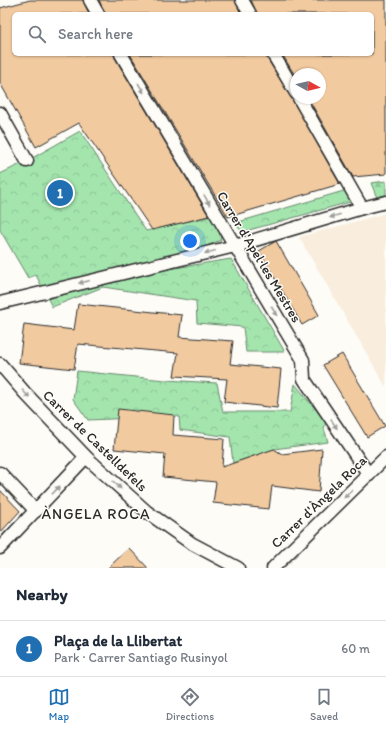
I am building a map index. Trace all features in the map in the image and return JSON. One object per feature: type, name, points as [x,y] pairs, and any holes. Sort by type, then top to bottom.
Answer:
[{"type":"street","points":[[90,0],[97,12]]},
{"type":"street","points":[[242,0],[249,12]]},
{"type":"street","name":"Carrer d'Apel·les Mestres","points":[[123,56],[302,360],[304,379],[368,474]]},
{"type":"street","points":[[275,56],[290,82]]},
{"type":"street","points":[[302,104],[362,208]]},
{"type":"street","points":[[0,113],[27,161]]},
{"type":"street","points":[[0,303],[235,246],[386,202]]},
{"type":"street","name":"Carrer de Castelldefels","points":[[0,364],[25,393],[86,457],[147,512],[191,543],[238,568]]},
{"type":"street","points":[[0,548],[86,457]]},
{"type":"street","name":"Carrer d'Àngela Roca","points":[[273,568],[386,457]]},
{"type":"street","points":[[0,473],[36,511]]},
{"type":"shaded area","points":[[386,213],[386,387],[299,237]]},
{"type":"green space","points":[[80,131],[146,231],[216,215],[221,240],[138,274],[231,259],[285,352],[246,352],[243,327],[197,323],[196,301],[103,287],[52,307],[36,275],[28,278],[0,230],[0,174],[27,161]]},
{"type":"green space","points":[[386,181],[386,195],[377,198],[371,183]]},
{"type":"green space","points":[[347,190],[357,200],[242,232],[235,223]]},
{"type":"green space","points":[[77,371],[165,380],[217,383],[223,412],[290,412],[295,384],[326,422],[324,428],[328,442],[274,449],[233,463],[230,437],[180,430],[179,416],[88,420],[73,399]]},
{"type":"building","points":[[30,0],[83,0],[88,12],[12,12],[12,56],[114,56],[209,216],[152,230],[79,123],[36,147],[0,83],[0,8]]},
{"type":"building","points":[[99,0],[235,0],[240,12],[104,12]]},
{"type":"building","points":[[251,0],[386,0],[386,174],[353,177],[311,104],[326,104],[326,68],[290,68],[283,56],[374,56],[374,12],[256,12]]},
{"type":"building","points":[[131,56],[266,56],[290,96],[290,104],[295,104],[340,184],[228,217]]},
{"type":"building","points":[[276,241],[319,315],[302,325],[259,251]]},
{"type":"building","points":[[78,304],[182,315],[179,337],[233,341],[230,364],[281,369],[277,408],[224,402],[227,379],[174,376],[178,353],[78,344],[74,369],[19,363],[24,324],[74,330]]},
{"type":"building","points":[[342,354],[385,426],[367,437],[323,365]]},
{"type":"building","points":[[118,409],[174,415],[173,435],[224,439],[222,467],[274,449],[282,454],[322,449],[319,492],[272,486],[269,509],[213,503],[216,482],[163,477],[165,454],[114,449]]},
{"type":"building","points":[[0,490],[20,511],[0,533]]},
{"type":"building","points":[[129,548],[148,568],[108,568]]},
{"type":"place","name":"Plaça de la Llibertat","points":[[60,193]]},
{"type":"district","name":"ÀNGELA ROCA","points":[[96,514]]}]
